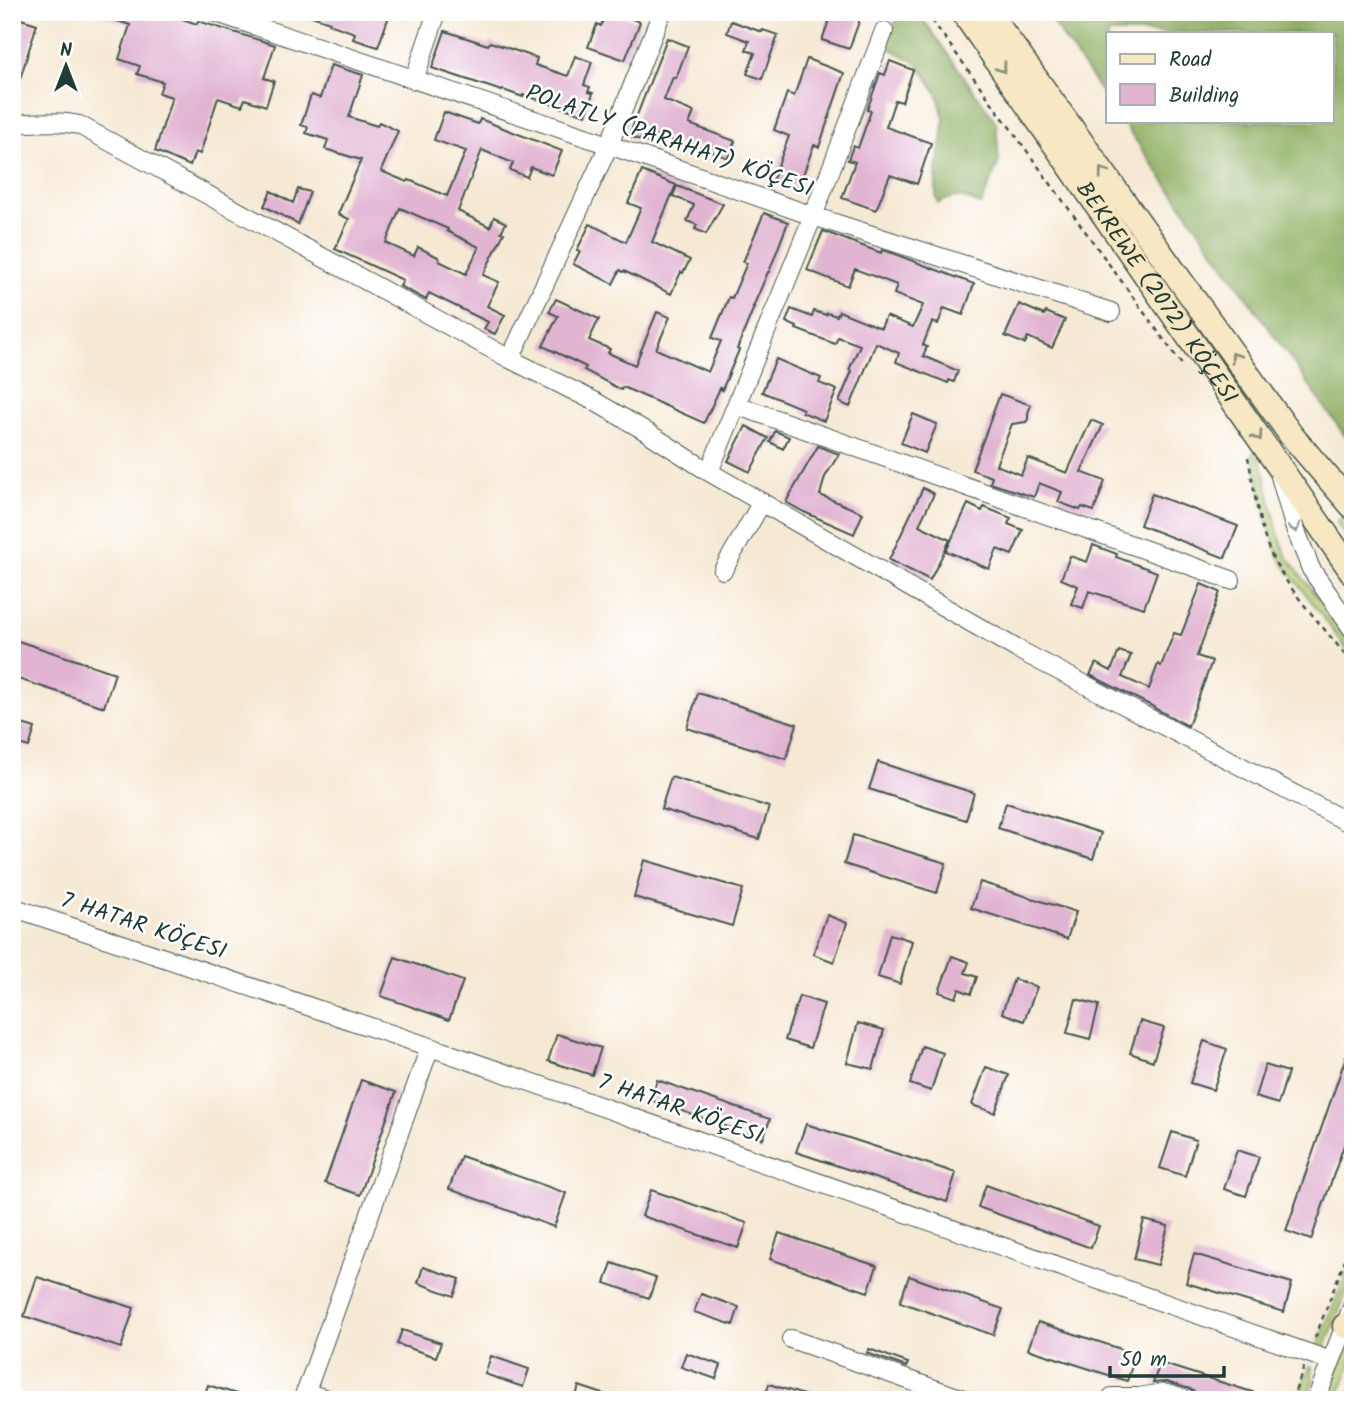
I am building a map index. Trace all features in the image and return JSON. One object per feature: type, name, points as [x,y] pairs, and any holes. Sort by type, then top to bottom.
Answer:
[{"type":"main road","name":"BEKREWE (2072) KÖÇESI","points":[[963,12],[1353,573]]},
{"type":"main road","name":"BEKREWE (2072) KÖÇESI","points":[[988,12],[1291,435],[1353,507]]},
{"type":"street","name":"POLATLY (PARAHAT) KÖÇESI","points":[[214,12],[813,216],[1111,312]]},
{"type":"street","points":[[414,80],[437,12]]},
{"type":"street","points":[[510,359],[610,145],[663,12]]},
{"type":"street","points":[[709,472],[813,216],[884,31]]},
{"type":"street","points":[[12,124],[68,122],[79,125],[510,359],[594,401],[709,472],[1017,649],[1353,825]]},
{"type":"street","points":[[736,405],[1231,580]]},
{"type":"street","points":[[1276,462],[1294,526],[1311,569],[1353,630]]},
{"type":"street","points":[[723,570],[762,502]]},
{"type":"street","name":"7 HATAR KÖÇESI","points":[[12,907],[430,1046],[1331,1361]]},
{"type":"street","points":[[330,1400],[304,1396],[430,1046]]},
{"type":"street","points":[[1316,1400],[1350,1317]]},
{"type":"street","points":[[791,1339],[966,1400]]},
{"type":"street","points":[[1111,1400],[1112,1397],[1139,1397],[1163,1393],[1187,1400]]},
{"type":"path","points":[[926,12],[1184,367]]},
{"type":"path","points":[[1247,452],[1264,536],[1274,561],[1353,666]]},
{"type":"path","points":[[1292,1400],[1353,1239]]},
{"type":"green space","points":[[899,12],[918,12],[996,122],[999,161],[981,205],[960,197],[938,203],[936,177],[944,118],[937,93],[918,64],[886,46]]},
{"type":"green space","points":[[1045,12],[1353,12],[1353,447],[1123,122],[1334,122],[1334,32],[1106,32],[1106,98]]},
{"type":"green space","points":[[1257,452],[1286,555],[1353,646],[1353,658],[1280,559],[1267,520],[1253,453]]},
{"type":"green space","points":[[1342,517],[1353,526],[1353,547],[1337,524]]},
{"type":"green space","points":[[1353,1257],[1353,1275],[1325,1347],[1316,1350]]},
{"type":"green space","points":[[1353,1337],[1353,1359],[1337,1400],[1326,1400],[1347,1346]]},
{"type":"green space","points":[[1310,1366],[1313,1381],[1306,1400],[1297,1400]]},
{"type":"building","points":[[99,12],[139,12],[156,18],[158,12],[162,12],[275,45],[264,78],[274,81],[266,106],[245,99],[242,106],[218,98],[200,154],[195,152],[190,166],[155,151],[172,97],[159,93],[163,82],[137,74],[140,66],[119,59],[130,25],[99,15]]},
{"type":"building","points":[[310,12],[379,12],[389,16],[378,47],[353,39],[355,33],[309,15]]},
{"type":"building","points":[[606,12],[614,12],[640,22],[625,60],[588,47],[597,24],[601,26]]},
{"type":"building","points":[[832,12],[860,19],[849,49],[822,40]]},
{"type":"building","points":[[21,19],[37,24],[15,95],[12,95],[12,46]]},
{"type":"building","points":[[731,21],[778,35],[762,79],[747,74],[755,53],[746,50],[749,41],[727,33]]},
{"type":"building","points":[[445,31],[488,45],[490,42],[537,58],[535,65],[568,76],[575,56],[592,62],[584,85],[590,87],[588,92],[593,93],[586,115],[432,68]]},
{"type":"building","points":[[667,38],[688,46],[664,100],[694,112],[689,124],[735,141],[728,158],[690,143],[689,147],[658,135],[654,145],[629,136]]},
{"type":"building","points":[[807,59],[844,73],[819,147],[814,145],[798,188],[773,179],[789,136],[774,130],[787,93],[794,96]]},
{"type":"building","points":[[890,61],[913,70],[902,102],[895,100],[886,127],[931,143],[917,184],[890,175],[876,210],[842,198],[855,162],[848,160],[853,146],[858,148],[880,73],[885,75]]},
{"type":"building","points":[[331,65],[363,75],[349,117],[377,126],[379,122],[398,131],[381,171],[447,196],[466,151],[434,140],[444,112],[478,124],[480,119],[562,151],[552,175],[531,167],[527,177],[510,170],[513,163],[482,150],[458,211],[490,227],[494,217],[506,223],[501,232],[504,233],[483,275],[499,282],[487,306],[505,315],[495,334],[484,329],[488,322],[429,293],[426,300],[400,286],[403,280],[335,249],[349,219],[338,214],[361,160],[325,149],[328,140],[306,133],[308,127],[301,125],[311,95],[320,98]],"holes":[[[400,208],[448,229],[447,231],[479,247],[466,274],[418,247],[414,256],[386,243]]]},
{"type":"building","points":[[642,171],[676,185],[652,242],[690,260],[671,294],[624,271],[620,270],[613,284],[573,264],[590,224],[626,242],[641,208],[628,203]]},
{"type":"building","points":[[677,186],[723,204],[706,234],[695,229],[697,225],[687,221],[694,205],[673,196]]},
{"type":"building","points":[[298,189],[310,192],[298,224],[264,206],[271,191],[293,203]]},
{"type":"building","points":[[764,213],[788,222],[753,307],[737,349],[739,350],[704,423],[623,387],[621,390],[584,370],[586,367],[543,346],[558,316],[549,312],[556,299],[599,319],[589,340],[610,349],[608,353],[635,365],[657,312],[670,317],[656,349],[708,372],[721,341],[712,338],[747,263],[743,262]]},
{"type":"building","points":[[823,231],[974,284],[963,315],[944,308],[938,324],[932,322],[923,345],[927,347],[923,356],[958,371],[954,382],[949,380],[948,383],[896,362],[899,353],[876,343],[850,407],[839,402],[860,345],[838,337],[835,344],[796,329],[797,327],[786,322],[791,309],[812,317],[814,311],[837,316],[839,311],[881,328],[886,316],[913,327],[923,305],[894,294],[897,285],[855,269],[848,286],[807,270]]},
{"type":"building","points":[[1019,304],[1044,315],[1046,312],[1065,320],[1052,348],[1028,337],[1025,344],[1005,336]]},
{"type":"building","points":[[776,359],[821,378],[819,383],[837,390],[824,421],[762,392]]},
{"type":"building","points":[[1000,394],[1031,405],[1026,422],[1012,424],[996,465],[1021,475],[1028,458],[1067,473],[1091,420],[1103,425],[1081,472],[1105,481],[1094,511],[1082,507],[1080,510],[1058,502],[1062,492],[1039,483],[1034,497],[990,483],[992,477],[972,470]]},
{"type":"building","points":[[913,414],[937,424],[925,453],[901,443]]},
{"type":"building","points":[[746,426],[768,438],[750,472],[728,461]]},
{"type":"building","points":[[775,431],[789,437],[783,449],[770,442]]},
{"type":"building","points":[[818,446],[839,454],[825,477],[820,495],[863,513],[854,534],[786,502]]},
{"type":"building","points":[[923,488],[934,494],[919,525],[950,540],[930,580],[889,560]]},
{"type":"building","points":[[1152,494],[1238,526],[1225,558],[1140,525]]},
{"type":"building","points":[[968,504],[982,511],[984,507],[1011,518],[1008,524],[1023,530],[1012,555],[997,549],[989,569],[946,551]]},
{"type":"building","points":[[1093,545],[1117,554],[1116,557],[1157,572],[1144,608],[1089,591],[1083,608],[1071,604],[1078,586],[1061,579],[1070,556],[1087,562]]},
{"type":"building","points":[[1201,584],[1220,592],[1197,656],[1212,661],[1188,726],[1090,675],[1096,663],[1111,671],[1119,651],[1131,655],[1122,677],[1149,689],[1174,633],[1181,635]]},
{"type":"building","points":[[12,639],[115,673],[104,707],[12,677]]},
{"type":"building","points":[[698,693],[797,724],[786,759],[687,728]]},
{"type":"building","points":[[12,721],[35,728],[29,747],[12,742]]},
{"type":"building","points":[[878,762],[974,793],[966,820],[869,789]]},
{"type":"building","points":[[671,777],[769,807],[759,839],[661,809]]},
{"type":"building","points":[[1006,803],[1101,833],[1093,859],[998,828]]},
{"type":"building","points":[[853,835],[946,863],[937,893],[844,864]]},
{"type":"building","points":[[644,860],[743,889],[732,926],[634,897]]},
{"type":"building","points":[[980,882],[1076,912],[1067,939],[971,908]]},
{"type":"building","points":[[827,915],[847,923],[834,962],[813,954]]},
{"type":"building","points":[[890,934],[912,941],[900,984],[878,977]]},
{"type":"building","points":[[952,956],[969,962],[965,973],[977,977],[971,994],[959,989],[956,998],[939,992]]},
{"type":"building","points":[[395,957],[463,981],[449,1020],[381,996]]},
{"type":"building","points":[[1014,979],[1037,987],[1024,1021],[1002,1013]]},
{"type":"building","points":[[799,996],[824,1004],[810,1048],[785,1040]]},
{"type":"building","points":[[1076,999],[1099,1005],[1090,1039],[1067,1033]]},
{"type":"building","points":[[1140,1021],[1164,1028],[1153,1061],[1130,1053]]},
{"type":"building","points":[[858,1023],[884,1030],[873,1069],[847,1063]]},
{"type":"building","points":[[557,1034],[601,1048],[592,1075],[548,1061]]},
{"type":"building","points":[[1204,1041],[1227,1049],[1213,1090],[1190,1083]]},
{"type":"building","points":[[1351,1042],[1353,1119],[1311,1240],[1286,1231]]},
{"type":"building","points":[[922,1046],[943,1053],[931,1091],[910,1084]]},
{"type":"building","points":[[1265,1065],[1288,1072],[1278,1104],[1255,1097]]},
{"type":"building","points":[[986,1067],[1009,1075],[995,1113],[972,1105]]},
{"type":"building","points":[[361,1080],[396,1092],[360,1195],[325,1183]]},
{"type":"building","points":[[657,1080],[770,1119],[763,1139],[650,1100]]},
{"type":"building","points":[[806,1124],[956,1173],[947,1202],[796,1152]]},
{"type":"building","points":[[1172,1132],[1196,1140],[1185,1176],[1160,1168]]},
{"type":"building","points":[[1237,1150],[1259,1157],[1246,1196],[1224,1189]]},
{"type":"building","points":[[461,1156],[566,1193],[554,1227],[449,1189]]},
{"type":"building","points":[[986,1185],[1099,1226],[1091,1248],[978,1207]]},
{"type":"building","points":[[651,1190],[747,1223],[738,1248],[642,1216]]},
{"type":"building","points":[[1144,1220],[1168,1226],[1158,1265],[1134,1259]]},
{"type":"building","points":[[779,1233],[877,1266],[868,1292],[770,1259]]},
{"type":"building","points":[[1194,1254],[1292,1283],[1284,1312],[1186,1283]]},
{"type":"building","points":[[612,1263],[656,1278],[649,1298],[605,1283]]},
{"type":"building","points":[[423,1267],[460,1279],[454,1296],[418,1283]]},
{"type":"building","points":[[909,1276],[1003,1309],[993,1335],[900,1302]]},
{"type":"building","points":[[37,1277],[134,1308],[121,1348],[24,1316]]},
{"type":"building","points":[[701,1294],[739,1307],[733,1325],[694,1312]]},
{"type":"building","points":[[1038,1322],[1136,1354],[1127,1381],[1028,1349]]},
{"type":"building","points":[[402,1330],[441,1343],[436,1357],[397,1344]]},
{"type":"building","points":[[869,1349],[908,1363],[906,1367],[867,1353]]},
{"type":"building","points":[[686,1353],[721,1365],[716,1379],[681,1367]]},
{"type":"building","points":[[491,1356],[529,1369],[523,1387],[485,1374]]},
{"type":"building","points":[[1160,1363],[1268,1397],[1267,1400],[1198,1400],[1196,1393],[1190,1389],[1166,1382],[1153,1383]]},
{"type":"building","points":[[769,1384],[810,1397],[810,1400],[764,1400]]},
{"type":"building","points":[[208,1385],[246,1397],[246,1400],[203,1400]]},
{"type":"building","points":[[579,1386],[612,1397],[612,1400],[575,1400]]}]
